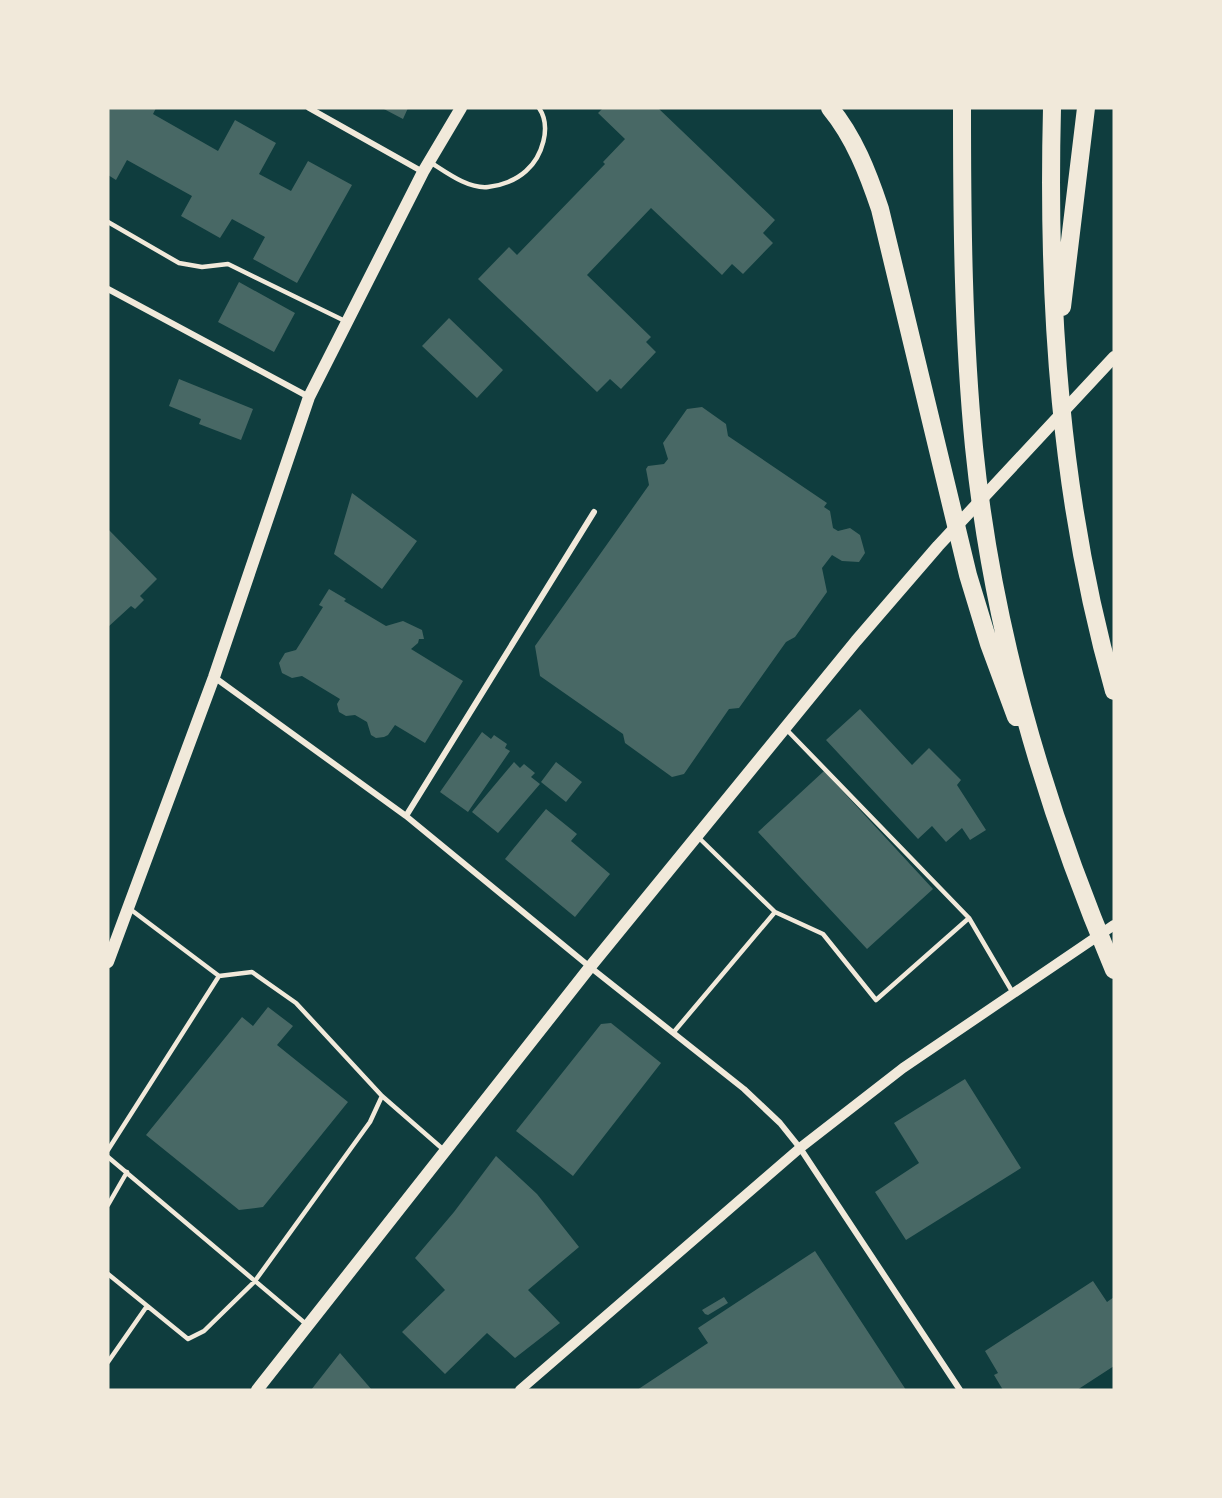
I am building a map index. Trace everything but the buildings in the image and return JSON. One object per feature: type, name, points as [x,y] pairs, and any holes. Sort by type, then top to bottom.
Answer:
[{"type":"highway","points":[[830,108],[854,145],[869,177],[880,209],[968,575],[1013,712],[1048,793]]},
{"type":"highway","points":[[962,108],[963,288],[974,449],[990,552],[1010,653],[1034,747],[1083,896],[1114,970]]},
{"type":"highway","points":[[1052,108],[1050,217],[1056,360],[1068,465],[1089,590],[1114,691]]},
{"type":"highway","points":[[1056,360],[1086,108]]},
{"type":"main road","points":[[108,962],[214,677],[309,398],[426,167],[461,108]]},
{"type":"main road","points":[[258,1390],[590,968],[894,595],[1114,357]]},
{"type":"street","points":[[309,108],[426,167]]},
{"type":"street","points":[[108,289],[309,398]]},
{"type":"street","points":[[406,816],[594,512]]},
{"type":"street","points":[[214,677],[406,816],[590,968],[744,1089],[780,1123],[800,1148],[960,1390]]},
{"type":"street","points":[[520,1390],[800,1148],[903,1068],[1114,925]]},
{"type":"lane","points":[[426,167],[463,182],[486,188],[510,181],[526,171],[537,157],[545,127],[539,108]]},
{"type":"lane","points":[[108,222],[179,264],[201,267],[228,264],[347,322]]},
{"type":"lane","points":[[784,728],[969,918],[1012,993]]},
{"type":"lane","points":[[697,836],[776,912],[823,934],[876,1000],[969,918]]},
{"type":"lane","points":[[128,908],[219,976],[252,972],[287,997],[382,1096],[446,1151]]},
{"type":"lane","points":[[673,1033],[776,912]]},
{"type":"lane","points":[[108,1150],[219,976]]},
{"type":"lane","points":[[108,1274],[188,1340],[204,1331],[255,1281],[370,1122],[382,1096]]},
{"type":"lane","points":[[108,1157],[308,1326]]},
{"type":"lane","points":[[108,1205],[127,1172]]},
{"type":"lane","points":[[108,1362],[147,1306]]}]
